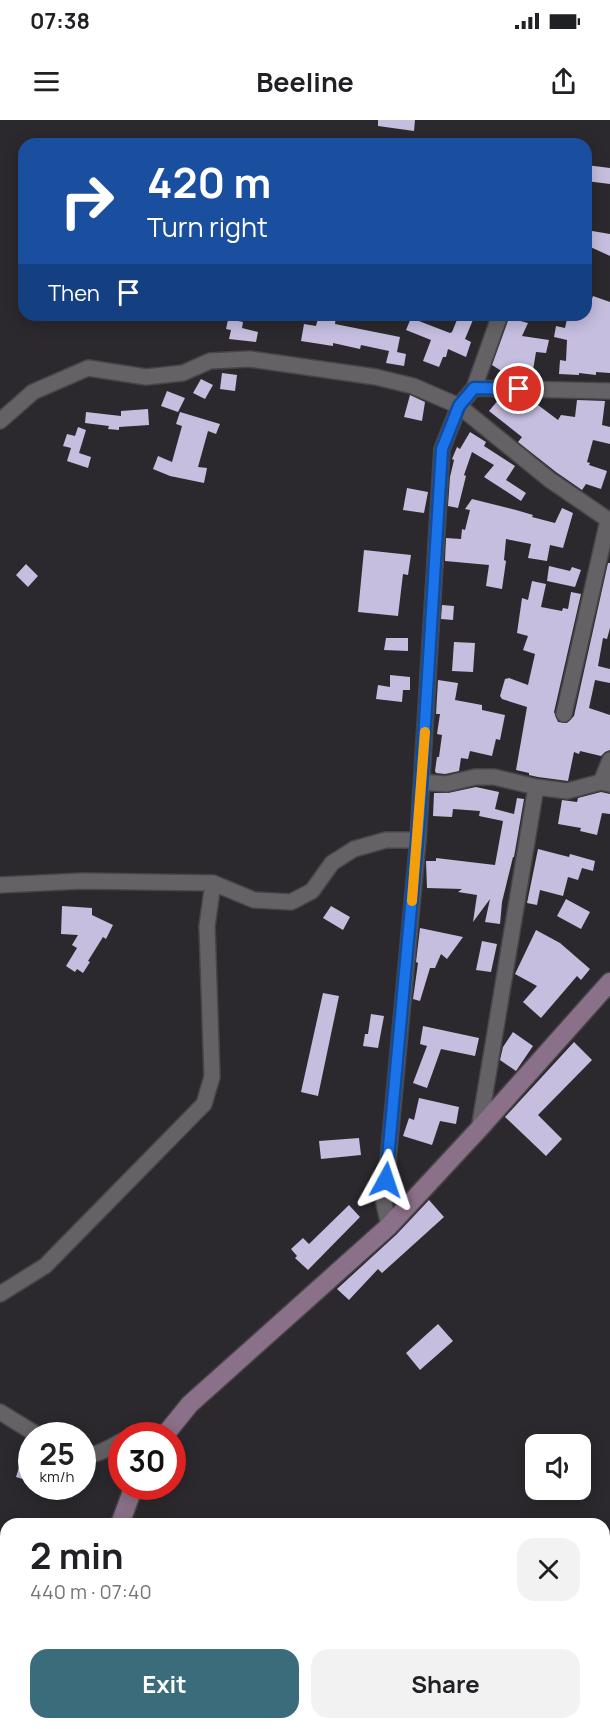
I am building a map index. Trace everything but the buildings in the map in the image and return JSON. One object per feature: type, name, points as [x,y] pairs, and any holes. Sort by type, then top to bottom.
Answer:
[{"type":"street","points":[[389,1226],[384,1203],[418,840],[442,449],[459,406],[474,388],[498,321]]},
{"type":"street","points":[[0,421],[33,392],[88,368],[146,377],[183,373],[210,361],[250,359],[404,384],[459,406],[550,480],[609,520],[564,714]]},
{"type":"street","points":[[474,388],[610,391]]},
{"type":"street","points":[[422,782],[446,784],[475,777],[494,777],[536,787],[567,791],[605,783],[610,760]]},
{"type":"street","points":[[479,1129],[536,787]]},
{"type":"street","points":[[0,885],[82,881],[213,883],[254,900],[291,902],[312,891],[332,863],[354,849],[386,840],[418,840]]},
{"type":"street","points":[[0,1294],[45,1266],[204,1104],[212,1077],[207,926],[213,883]]},
{"type":"street","points":[[175,1422],[190,1404],[389,1226],[610,982]]},
{"type":"street","points":[[0,1412],[18,1423]]},
{"type":"street","points":[[122,1518],[129,1500]]},
{"type":"slow traffic","points":[[412,901],[425,732]]},
{"type":"route","points":[[386,1180],[419,820],[442,449],[459,406],[474,388],[519,389]]}]
